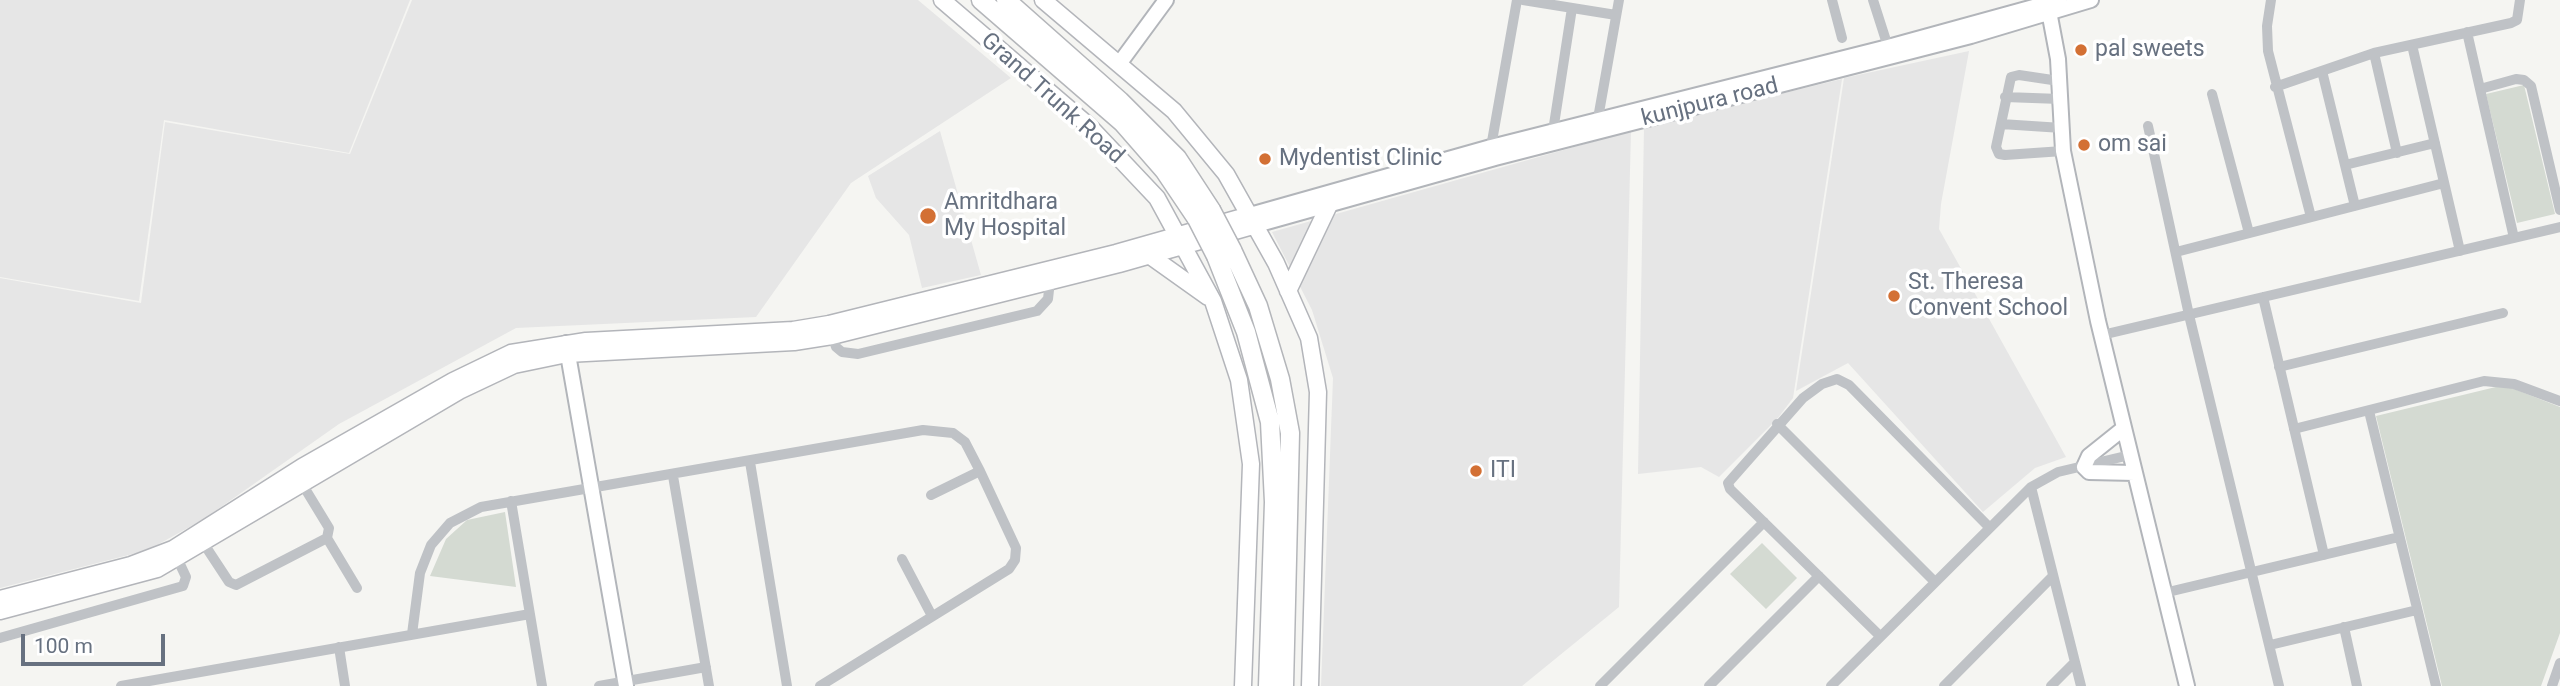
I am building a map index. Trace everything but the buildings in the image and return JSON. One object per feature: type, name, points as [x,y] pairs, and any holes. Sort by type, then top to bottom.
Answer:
[{"type":"highway","points":[[981,0],[1124,123],[1204,215]]},
{"type":"highway","points":[[1006,0],[1121,101],[1177,158],[1224,253],[1258,306],[1280,379],[1290,433],[1284,686]]},
{"type":"highway","points":[[1224,253],[1270,422],[1274,502],[1268,686]]},
{"type":"main road","name":"Grand Trunk Road","points":[[942,0],[1089,127],[1157,198],[1213,301],[1239,380],[1251,464],[1243,686]]},
{"type":"main road","points":[[1043,0],[1174,111],[1226,174],[1253,220],[1309,338],[1318,392],[1310,686]]},
{"type":"main road","points":[[1288,291],[1327,200]]},
{"type":"main road","points":[[830,330],[1253,220]]},
{"type":"main road","points":[[7,603],[131,565],[173,549],[304,476],[493,360],[510,353],[793,330],[830,330],[1050,281],[1149,255],[1181,240]]},
{"type":"main road","points":[[1149,255],[1213,301]]},
{"type":"main road","points":[[7,603],[134,577],[178,559],[304,476]]},
{"type":"street","points":[[1119,64],[1166,0]]},
{"type":"street","points":[[1491,147],[1517,0]]},
{"type":"street","points":[[1523,0],[1616,15]]},
{"type":"street","points":[[1597,126],[1619,0]]},
{"type":"street","points":[[1832,0],[1842,38]]},
{"type":"street","points":[[1874,0],[1890,52]]},
{"type":"street","name":"kunjpura road","points":[[1253,220],[1458,162],[1890,52],[2052,6],[2091,0]]},
{"type":"street","points":[[2272,0],[2267,26],[2275,87],[2311,217]]},
{"type":"street","points":[[2275,87],[2374,53],[2517,20],[2519,0]]},
{"type":"street","points":[[2052,6],[2063,151],[2102,335],[2187,686]]},
{"type":"street","points":[[1553,131],[1572,8]]},
{"type":"street","points":[[2467,32],[2514,238]]},
{"type":"street","points":[[2412,45],[2460,251]]},
{"type":"street","points":[[2374,53],[2397,153]]},
{"type":"street","points":[[2322,71],[2355,206]]},
{"type":"street","points":[[2059,80],[2014,75],[2009,81],[1996,147],[1999,154],[2063,151]]},
{"type":"street","points":[[2480,89],[2516,79],[2524,80],[2531,86],[2560,211]]},
{"type":"street","points":[[2212,94],[2249,233]]},
{"type":"street","points":[[2005,97],[2060,99]]},
{"type":"street","points":[[2001,124],[2062,128]]},
{"type":"street","name":"kunjpura road","points":[[1458,162],[1491,147],[1553,131],[1597,126]]},
{"type":"street","points":[[2148,126],[2189,315],[2279,686]]},
{"type":"street","points":[[2345,165],[2435,143]]},
{"type":"street","points":[[2176,252],[2444,183]]},
{"type":"street","points":[[2102,335],[2560,227]]},
{"type":"street","points":[[830,330],[842,352],[858,354],[1037,311],[1048,299],[1050,281]]},
{"type":"street","points":[[2263,297],[2325,555]]},
{"type":"street","points":[[2280,367],[2503,313]]},
{"type":"street","points":[[566,349],[625,684]]},
{"type":"street","points":[[1880,636],[1730,489],[1728,483],[1777,424],[1822,384],[1837,379],[1849,385],[1989,527]]},
{"type":"street","points":[[2294,429],[2484,381],[2514,384],[2560,401]]},
{"type":"street","points":[[2369,411],[2436,686]]},
{"type":"street","points":[[1777,424],[1935,582]]},
{"type":"street","points":[[2084,467],[2089,456],[2124,428]]},
{"type":"street","points":[[412,634],[420,573],[431,545],[450,523],[481,507],[938,429],[953,433],[965,442],[981,471],[1016,548],[1015,560],[1009,569],[820,686]]},
{"type":"street","points":[[1831,686],[2031,487],[2058,472],[2130,455]]},
{"type":"street","points":[[750,462],[787,686]]},
{"type":"street","points":[[2084,467],[2089,472],[2135,473]]},
{"type":"street","points":[[931,495],[981,471]]},
{"type":"street","points":[[304,476],[329,528],[327,538],[357,588]]},
{"type":"street","points":[[673,476],[709,686]]},
{"type":"street","points":[[2031,487],[2081,686]]},
{"type":"street","points":[[511,501],[542,686]]},
{"type":"street","points":[[1600,686],[1764,522]]},
{"type":"street","points":[[2164,593],[2399,537]]},
{"type":"street","points":[[204,544],[229,582],[236,585],[327,538]]},
{"type":"street","points":[[0,638],[183,586],[186,577],[178,559]]},
{"type":"street","points":[[902,559],[932,616]]},
{"type":"street","points":[[1709,686],[1819,576]]},
{"type":"street","points":[[1944,686],[2053,576]]},
{"type":"street","points":[[2270,645],[2417,610]]},
{"type":"street","points":[[121,686],[530,614]]},
{"type":"street","points":[[2344,627],[2357,686]]},
{"type":"street","points":[[339,647],[345,686]]},
{"type":"street","points":[[2051,686],[2075,662]]},
{"type":"street","points":[[2552,686],[2560,663]]},
{"type":"street","points":[[599,686],[625,684],[706,667]]},
{"type":"shaded area","points":[[0,0],[410,0],[349,153],[164,120],[139,301],[0,277]]},
{"type":"shaded area","points":[[412,0],[918,0],[1011,78],[851,183],[756,317],[516,328],[339,424],[204,519],[148,550],[0,588],[0,278],[141,303],[165,122],[350,154]]},
{"type":"shaded area","name":"St. Theresa Convent School","points":[[1969,51],[1941,204],[1939,229],[2066,457],[2035,468],[1983,512],[1848,363],[1796,391],[1844,78]]},
{"type":"shaded area","points":[[1842,79],[1793,398],[1778,418],[1719,477],[1701,467],[1638,474],[1644,127]]},
{"type":"shaded area","points":[[2524,85],[2555,214],[2517,223],[2486,94]]},
{"type":"shaded area","name":"Amritdhara My Hospital","points":[[940,131],[981,275],[922,288],[909,235],[876,198],[868,176]]},
{"type":"shaded area","name":"ITI","points":[[1631,131],[1619,607],[1522,686],[1321,686],[1333,378],[1312,310],[1272,232]]},
{"type":"shaded area","points":[[2504,385],[2560,407],[2560,633],[2541,686],[2442,686],[2376,416]]},
{"type":"shaded area","points":[[505,512],[516,587],[430,576],[446,539],[467,520]]},
{"type":"shaded area","points":[[1762,543],[1797,578],[1766,609],[1730,574]]},
{"type":"place","name":"pal sweets","points":[[2081,50]]},
{"type":"place","name":"om sai","points":[[2084,145]]},
{"type":"place","name":"Mydentist Clinic","points":[[1265,159]]},
{"type":"place","name":"Amritdhara My Hospital","points":[[928,216]]},
{"type":"place","name":"St. Theresa Convent School","points":[[1894,296]]},
{"type":"place","name":"ITI","points":[[1476,471]]}]
